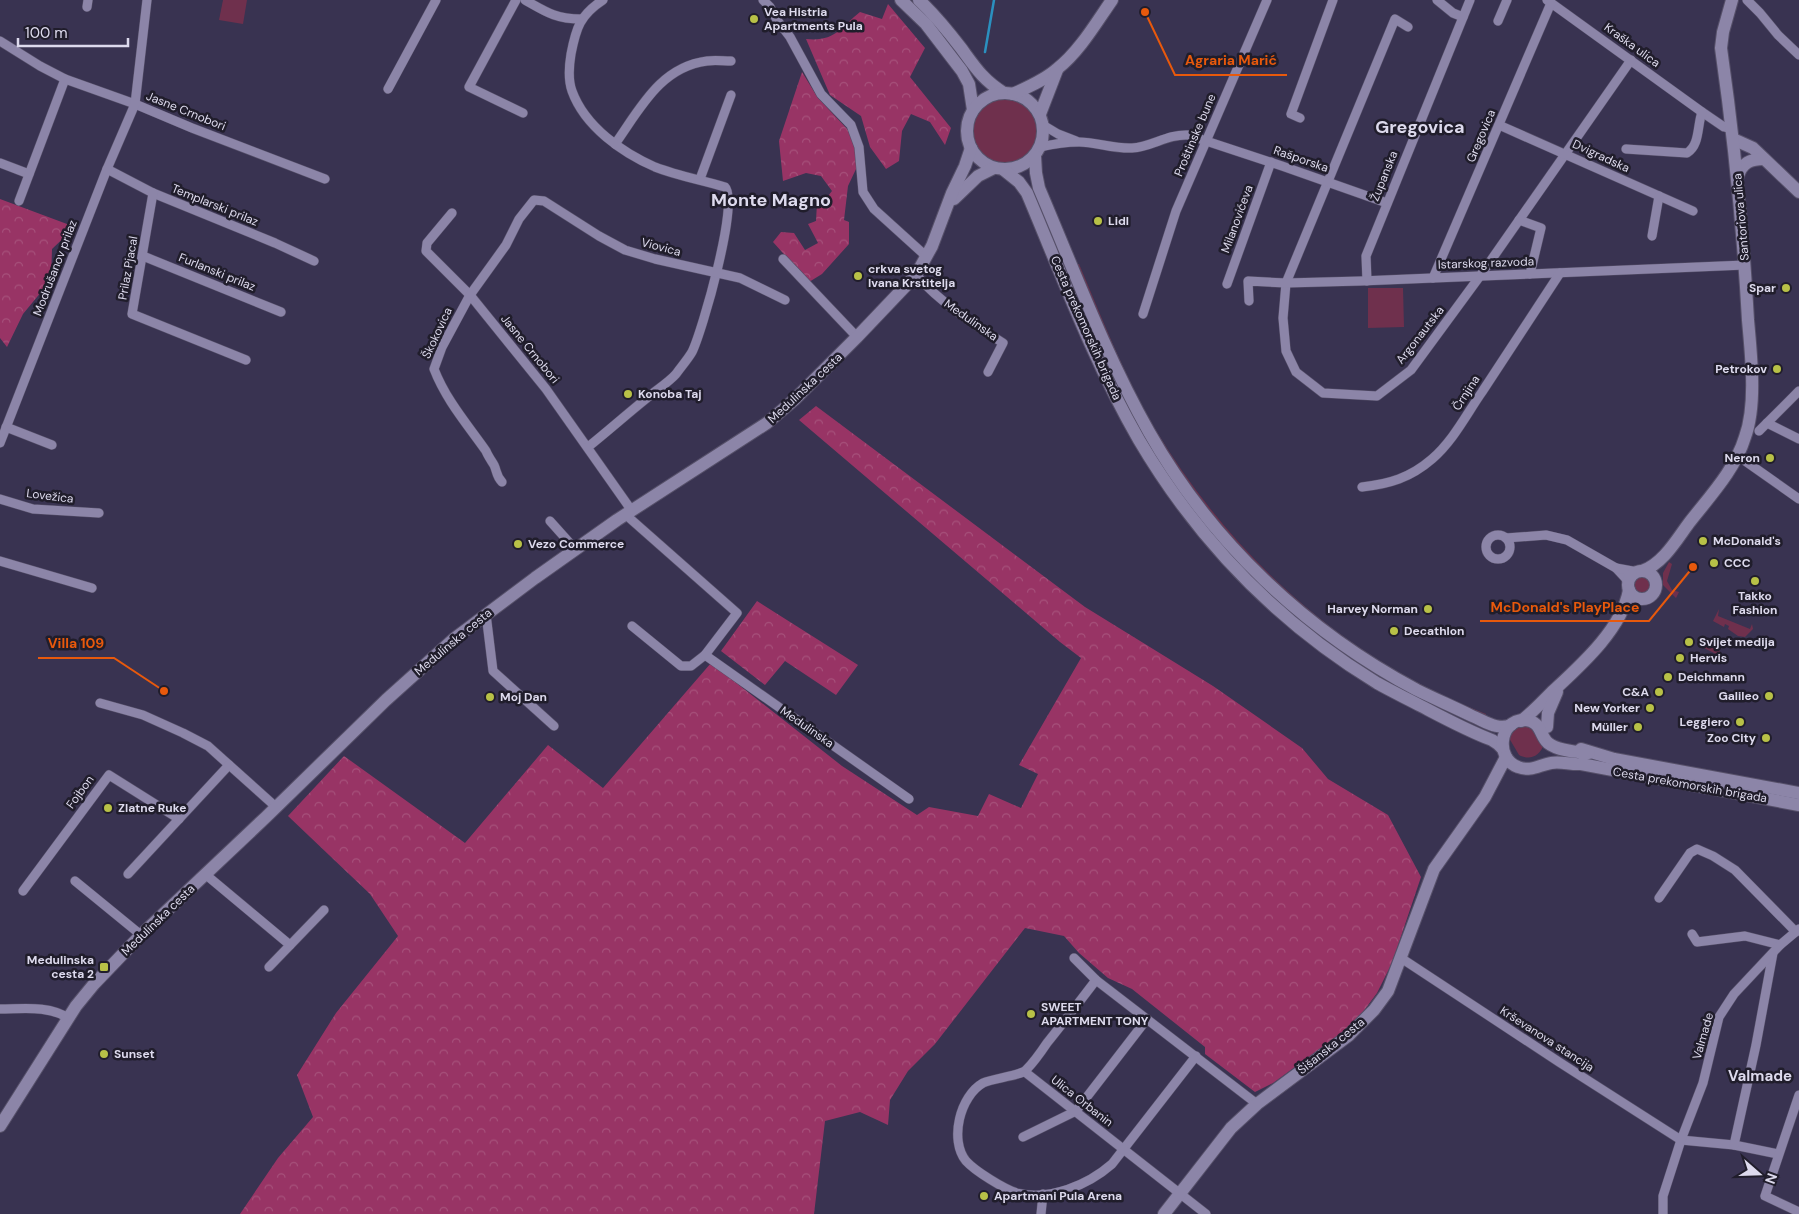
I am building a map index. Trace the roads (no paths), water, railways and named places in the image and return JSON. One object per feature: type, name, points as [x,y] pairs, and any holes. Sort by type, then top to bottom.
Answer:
[{"type":"main road","points":[[901,0],[926,24],[962,70],[969,84],[973,110]]},
{"type":"main road","points":[[920,0],[986,81],[1029,101],[1041,120]]},
{"type":"main road","points":[[999,169],[984,164],[976,157],[971,148],[967,135],[968,122],[973,110],[987,98],[1032,85],[1057,69],[1082,42],[1112,0]]},
{"type":"main road","name":"Santoriova ulica","points":[[1663,556],[1738,456],[1751,415],[1751,359],[1738,176],[1721,48],[1723,32],[1732,0]]},
{"type":"main road","points":[[946,209],[967,185],[987,170],[1021,166],[1038,151],[1043,136],[1041,120],[1057,69]]},
{"type":"main road","points":[[1733,137],[1746,152],[1762,157],[1799,192]]},
{"type":"main road","points":[[946,209],[971,148]]},
{"type":"main road","name":"Cesta prekomorskih brigada","points":[[1038,151],[1036,173],[1039,188],[1118,372],[1150,433],[1183,486],[1212,525],[1250,566],[1293,606],[1336,640],[1384,672],[1440,702],[1487,724],[1498,727],[1518,720]]},
{"type":"main road","points":[[1738,176],[1742,166],[1762,157]]},
{"type":"main road","name":"Cesta prekomorskih brigada","points":[[999,169],[1019,182],[1027,193],[1105,374],[1139,440],[1173,494],[1203,533],[1243,577],[1286,618],[1328,651],[1378,684],[1436,714],[1468,728],[1484,732],[1504,749]]},
{"type":"main road","name":"Medulinska cesta","points":[[0,1126],[68,1018],[94,984],[141,935],[386,700],[486,614],[629,513],[767,423],[800,394],[916,275],[927,257],[946,209]]},
{"type":"main road","points":[[1620,616],[1634,574],[1648,569],[1663,556]]},
{"type":"main road","points":[[1560,686],[1548,713],[1549,735],[1544,760],[1531,769],[1521,765],[1504,749],[1518,720],[1560,686],[1590,656],[1620,616],[1632,605],[1647,599],[1654,593],[1663,556]]},
{"type":"main road","points":[[1640,571],[1651,574],[1656,581]]},
{"type":"main road","points":[[1629,586],[1634,597],[1643,600]]},
{"type":"main road","points":[[1518,720],[1541,720],[1549,735]]},
{"type":"main road","name":"Cesta prekomorskih brigada","points":[[1549,735],[1572,751],[1799,792]]},
{"type":"main road","name":"Šišanska cesta","points":[[1485,797],[1504,749]]},
{"type":"main road","name":"Cesta prekomorskih brigada","points":[[1544,760],[1549,756],[1562,758],[1582,764],[1799,805]]},
{"type":"main road","name":"Šišanska cesta","points":[[1164,1214],[1231,1128],[1257,1104],[1362,1023],[1388,991],[1434,869],[1485,797],[1506,775],[1521,765]]},
{"type":"street","name":"Modrušanov prilaz","points":[[0,443],[107,169],[135,104],[147,0]]},
{"type":"street","points":[[388,89],[436,0]]},
{"type":"street","points":[[516,0],[469,86],[523,113]]},
{"type":"street","points":[[525,0],[550,14],[565,19],[581,19]]},
{"type":"street","points":[[588,447],[675,375],[691,353],[702,325],[716,274],[729,206],[728,190],[656,167],[631,154],[615,144],[583,111],[572,91],[571,58],[581,19],[602,0]]},
{"type":"street","points":[[763,0],[770,6],[777,20],[790,37],[822,94],[850,126],[859,146],[862,192],[874,209],[927,257]]},
{"type":"street","name":"Proštinske bune","points":[[1143,314],[1176,211],[1267,0]]},
{"type":"street","points":[[1300,118],[1291,114],[1333,0]]},
{"type":"street","points":[[1437,0],[1453,13],[1463,17]]},
{"type":"street","name":"Županska","points":[[1367,281],[1366,256],[1470,0]]},
{"type":"street","points":[[1498,21],[1507,0]]},
{"type":"street","points":[[1746,0],[1799,55]]},
{"type":"street","name":"Kraška ulica","points":[[1549,2],[1724,127],[1733,137]]},
{"type":"street","name":"Gregovica","points":[[1434,278],[1549,2]]},
{"type":"street","name":"Argonautska","points":[[1408,27],[1395,19],[1286,283],[1283,318],[1286,351],[1296,372],[1323,393],[1377,396],[1412,370],[1631,60]]},
{"type":"street","name":"Jasne Crnobori","points":[[0,41],[65,79],[135,104],[325,179]]},
{"type":"street","points":[[615,144],[662,81],[687,66],[708,61],[731,61]]},
{"type":"street","points":[[19,201],[65,79]]},
{"type":"street","points":[[700,180],[731,95]]},
{"type":"street","points":[[1626,149],[1686,153],[1692,150],[1696,144],[1698,121],[1702,112]]},
{"type":"street","points":[[1041,120],[1058,134],[1079,142]]},
{"type":"street","name":"Dvigradska","points":[[1499,125],[1566,153],[1693,211]]},
{"type":"street","name":"Rašporska","points":[[1079,142],[1130,148],[1146,146],[1178,134],[1188,135],[1327,181],[1387,204]]},
{"type":"street","points":[[1038,151],[1057,143],[1079,142]]},
{"type":"street","name":"Milanovićeva","points":[[1227,284],[1271,162]]},
{"type":"street","points":[[0,163],[29,174]]},
{"type":"street","name":"Templarski prilaz","points":[[107,169],[152,193],[275,243],[314,261]]},
{"type":"street","name":"Prilaz Pjacal","points":[[152,193],[132,314],[246,360]]},
{"type":"street","points":[[1652,236],[1659,196]]},
{"type":"street","name":"Viovica","points":[[537,199],[544,201],[611,244],[625,250],[747,281],[785,300]]},
{"type":"street","name":"Škokovica","points":[[502,482],[497,477],[495,466],[463,422],[444,391],[434,369],[442,347],[470,294],[506,245],[519,219],[534,200],[537,199]]},
{"type":"street","name":"Jasne Crnobori","points":[[452,213],[426,243],[426,251],[470,294],[546,389],[588,447],[629,513]]},
{"type":"street","points":[[1519,220],[1542,228],[1530,274]]},
{"type":"street","name":"Furlanski prilaz","points":[[143,256],[281,312]]},
{"type":"street","points":[[783,259],[857,337]]},
{"type":"street","name":"Istarskog razvoda","points":[[1249,302],[1248,281],[1286,283],[1367,281],[1745,265]]},
{"type":"street","name":"Črnjina","points":[[1362,486],[1384,484],[1405,477],[1427,463],[1441,450],[1461,424],[1560,273]]},
{"type":"street","name":"Medulinska","points":[[916,275],[955,311],[1003,343],[988,372]]},
{"type":"street","points":[[1759,431],[1799,391]]},
{"type":"street","points":[[1767,423],[1799,439]]},
{"type":"street","points":[[6,428],[52,446]]},
{"type":"street","points":[[1738,456],[1799,499]]},
{"type":"street","name":"Lovežica","points":[[0,499],[33,509],[99,513]]},
{"type":"street","points":[[629,513],[737,613],[705,655],[691,666],[681,666],[632,626]]},
{"type":"street","points":[[550,521],[576,550]]},
{"type":"street","points":[[1520,537],[1507,554],[1500,558],[1493,558],[1488,552],[1486,545],[1491,538],[1498,535],[1506,538],[1546,534],[1567,540],[1616,568],[1640,571]]},
{"type":"street","points":[[1506,538],[1510,548]]},
{"type":"street","points":[[0,561],[92,588]]},
{"type":"street","points":[[1616,568],[1629,586]]},
{"type":"street","points":[[486,614],[494,671],[554,726]]},
{"type":"street","name":"Medulinska","points":[[705,655],[909,799]]},
{"type":"street","points":[[100,703],[143,715],[208,746],[276,807]]},
{"type":"street","points":[[128,874],[230,765]]},
{"type":"street","name":"Fojbon","points":[[23,891],[109,775],[179,819]]},
{"type":"street","name":"Valmade","points":[[1659,898],[1690,853],[1697,849],[1714,856],[1736,870],[1798,930],[1780,944],[1734,994],[1719,1017],[1702,1082],[1663,1196],[1663,1214]]},
{"type":"street","points":[[205,874],[290,945]]},
{"type":"street","points":[[75,881],[141,935]]},
{"type":"street","points":[[270,967],[324,910]]},
{"type":"street","points":[[1692,934],[1697,942],[1745,936],[1780,944]]},
{"type":"street","name":"Valmade","points":[[1734,1145],[1756,1045],[1773,953]]},
{"type":"street","points":[[1074,958],[1096,980],[1257,1104]]},
{"type":"street","name":"Krševanova stancija","points":[[1400,958],[1681,1140]]},
{"type":"street","points":[[1096,980],[1025,1072],[983,1083],[969,1097],[963,1108],[958,1130],[960,1143],[967,1162],[999,1185],[1020,1193],[1043,1194],[1069,1188],[1095,1177],[1112,1164],[1196,1056]]},
{"type":"street","points":[[0,1009],[49,1010],[61,1013],[68,1018]]},
{"type":"street","points":[[1023,1137],[1076,1112],[1147,1019]]},
{"type":"street","name":"Ulica Orbanin","points":[[1025,1072],[1206,1214]]},
{"type":"street","points":[[1799,1095],[1764,1196],[1799,1212]]},
{"type":"street","points":[[1681,1140],[1734,1145],[1778,1154]]},
{"type":"street","points":[[1041,1214],[1043,1194]]},
{"type":"waterway","points":[[985,52],[994,0]]},
{"type":"place","name":"Agraria Marić","points":[[1145,12]]},
{"type":"place","name":"Vea Histria Apartments Pula","points":[[754,19]]},
{"type":"place","name":"Lidl","points":[[1098,221]]},
{"type":"place","name":"crkva svetog Ivana Krstitelja","points":[[858,276]]},
{"type":"place","name":"Spar","points":[[1786,288]]},
{"type":"place","name":"Petrokov","points":[[1777,369]]},
{"type":"place","name":"Konoba Taj","points":[[628,394]]},
{"type":"place","name":"Neron","points":[[1770,458]]},
{"type":"place","name":"McDonald's","points":[[1703,541]]},
{"type":"place","name":"Vezo Commerce","points":[[518,544]]},
{"type":"place","name":"CCC","points":[[1714,563]]},
{"type":"place","name":"McDonald's PlayPlace","points":[[1693,567]]},
{"type":"place","name":"Takko Fashion","points":[[1755,581]]},
{"type":"place","name":"Harvey Norman","points":[[1428,609]]},
{"type":"place","name":"Decathlon","points":[[1394,631]]},
{"type":"place","name":"Svijet medija","points":[[1689,642]]},
{"type":"place","name":"Hervis","points":[[1680,658]]},
{"type":"place","name":"Deichmann","points":[[1668,677]]},
{"type":"place","name":"Villa 109","points":[[164,691]]},
{"type":"place","name":"C&A","points":[[1659,692]]},
{"type":"place","name":"Galileo","points":[[1769,696]]},
{"type":"place","name":"Moj Dan","points":[[490,697]]},
{"type":"place","name":"New Yorker","points":[[1650,708]]},
{"type":"place","name":"Leggiero","points":[[1740,722]]},
{"type":"place","name":"Müller","points":[[1638,727]]},
{"type":"place","name":"Zoo City","points":[[1766,738]]},
{"type":"place","name":"Zlatne Ruke","points":[[108,808]]},
{"type":"place","name":"Medulinska cesta 2","points":[[104,967]]},
{"type":"place","name":"SWEET APARTMENT TONY","points":[[1031,1014]]},
{"type":"place","name":"Sunset","points":[[104,1054]]},
{"type":"place","name":"Apartmani Pula Arena","points":[[984,1196]]},
{"type":"district","name":"Gregovica","points":[[1420,127]]},
{"type":"district","name":"Monte Magno","points":[[771,200]]},
{"type":"district","name":"Valmade","points":[[1760,1076]]}]
